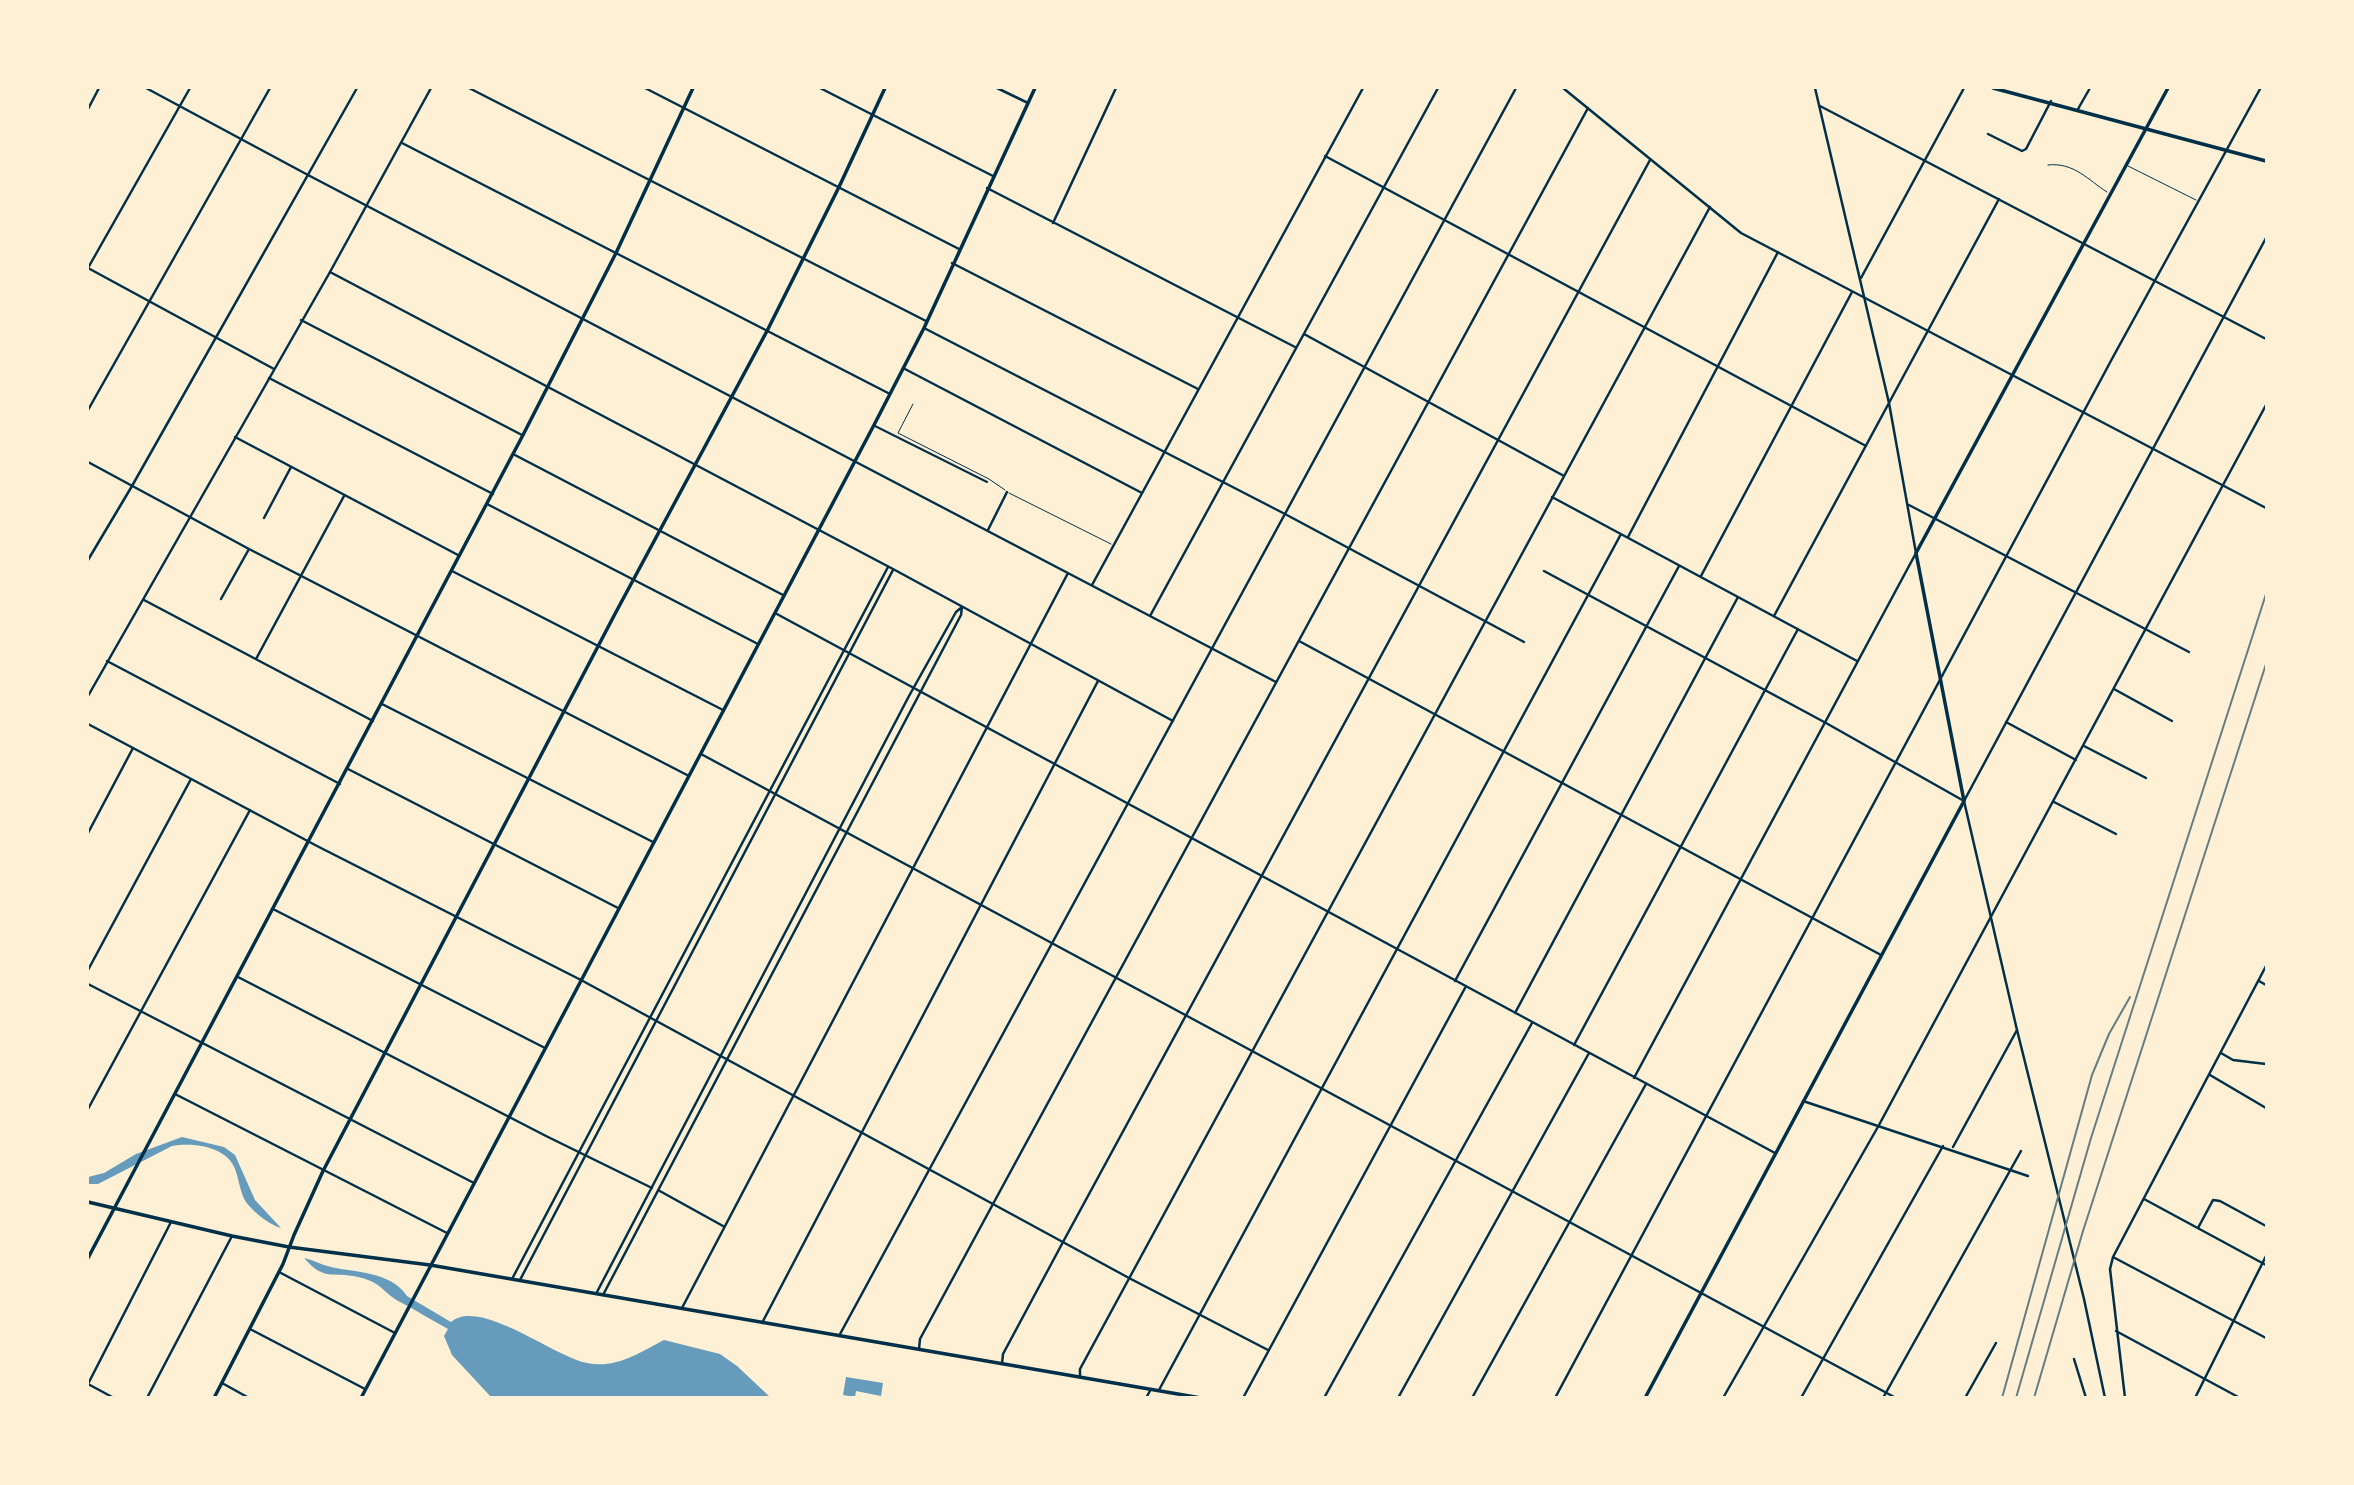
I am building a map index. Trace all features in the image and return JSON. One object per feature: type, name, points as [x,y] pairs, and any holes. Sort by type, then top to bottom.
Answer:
[{"type":"main road","points":[[88,1258],[493,494],[616,253],[693,88]]},
{"type":"main road","points":[[214,1398],[279,1272],[323,1171],[767,331],[886,88]]},
{"type":"main road","points":[[361,1398],[924,328],[958,249],[1035,88]]},
{"type":"main road","points":[[1993,88],[2015,90],[2266,161]]},
{"type":"main road","points":[[1645,1398],[1964,801],[1916,553],[2168,88]]},
{"type":"main road","points":[[88,1202],[289,1247],[430,1265],[1201,1398]]},
{"type":"street","points":[[88,109],[99,88]]},
{"type":"street","points":[[146,88],[1276,682]]},
{"type":"street","points":[[190,88],[88,268],[274,369]]},
{"type":"street","points":[[88,410],[270,88]]},
{"type":"street","points":[[88,560],[217,338],[357,88]]},
{"type":"street","points":[[88,696],[368,205],[431,88]]},
{"type":"street","points":[[468,88],[926,321]]},
{"type":"street","points":[[645,88],[958,249]]},
{"type":"street","points":[[820,88],[993,176]]},
{"type":"street","points":[[997,88],[1028,103]]},
{"type":"street","points":[[1053,223],[1116,88]]},
{"type":"street","points":[[1092,585],[1363,88]]},
{"type":"street","points":[[1150,616],[1438,88]]},
{"type":"street","points":[[839,1336],[1516,88]]},
{"type":"street","points":[[1563,88],[1741,233],[2266,508]]},
{"type":"street","points":[[1634,1078],[1916,553],[1889,404],[1815,88]]},
{"type":"street","points":[[1861,278],[1964,88]]},
{"type":"street","points":[[2078,110],[2090,88]]},
{"type":"street","points":[[1555,1398],[2259,89]]},
{"type":"street","points":[[1988,134],[2022,151],[2026,149],[2051,102]]},
{"type":"street","points":[[1820,106],[2266,339]]},
{"type":"street","points":[[919,1350],[920,1339],[1588,108]]},
{"type":"street","points":[[402,143],[890,394]]},
{"type":"street","points":[[1325,156],[1866,446]]},
{"type":"street","points":[[1002,1365],[1003,1354],[1185,1015],[1650,160]]},
{"type":"street","points":[[987,188],[1297,347]]},
{"type":"street","points":[[1774,616],[1999,199]]},
{"type":"street","points":[[1080,1378],[1080,1369],[1710,207]]},
{"type":"street","points":[[2105,1398],[2084,1299],[2017,1030],[1964,801],[2266,238]]},
{"type":"street","points":[[1628,538],[1779,252]]},
{"type":"street","points":[[952,263],[1198,389]]},
{"type":"street","points":[[330,272],[888,566],[1173,721]]},
{"type":"street","points":[[1700,578],[1852,292]]},
{"type":"street","points":[[301,320],[523,435]]},
{"type":"street","points":[[924,328],[1285,514],[1524,642]]},
{"type":"street","points":[[1304,334],[1564,476]]},
{"type":"street","points":[[903,368],[1142,493]]},
{"type":"street","points":[[270,378],[493,494]]},
{"type":"street","points":[[1723,1398],[1879,1125],[2266,405]]},
{"type":"street","points":[[874,425],[987,482]]},
{"type":"street","points":[[235,437],[460,555]]},
{"type":"street","points":[[513,454],[784,595]]},
{"type":"street","points":[[88,462],[249,549],[689,776]]},
{"type":"street","points":[[264,518],[291,467]]},
{"type":"street","points":[[987,530],[1007,492]]},
{"type":"street","points":[[256,660],[344,496]]},
{"type":"street","points":[[1552,497],[1858,662]]},
{"type":"street","points":[[487,505],[758,644]]},
{"type":"street","points":[[1909,505],[2189,652]]},
{"type":"street","points":[[1159,1390],[1620,534]]},
{"type":"street","points":[[221,599],[249,549]]},
{"type":"street","points":[[512,1279],[888,566]]},
{"type":"street","points":[[1455,981],[1679,566]]},
{"type":"street","points":[[520,1280],[893,569]]},
{"type":"street","points":[[452,571],[723,710]]},
{"type":"street","points":[[1544,571],[1896,761],[1964,801]]},
{"type":"street","points":[[682,1309],[1068,573]]},
{"type":"street","points":[[1514,1013],[1738,597]]},
{"type":"street","points":[[142,598],[373,721]]},
{"type":"street","points":[[597,1294],[914,688],[956,612],[962,607]]},
{"type":"street","points":[[603,1295],[961,615],[962,607]]},
{"type":"street","points":[[775,613],[1774,1153]]},
{"type":"street","points":[[1574,1045],[1798,629]]},
{"type":"street","points":[[1299,641],[1882,955]]},
{"type":"street","points":[[107,661],[340,784]]},
{"type":"street","points":[[762,1323],[1098,681]]},
{"type":"street","points":[[2114,689],[2172,721]]},
{"type":"street","points":[[382,704],[653,842]]},
{"type":"street","points":[[2006,722],[2076,760]]},
{"type":"street","points":[[88,724],[309,842],[581,980],[1129,1278],[1268,1350]]},
{"type":"street","points":[[2084,746],[2146,778]]},
{"type":"street","points":[[88,833],[133,748]]},
{"type":"street","points":[[701,754],[1896,1398]]},
{"type":"street","points":[[348,769],[618,908]]},
{"type":"street","points":[[88,970],[191,779]]},
{"type":"street","points":[[2054,802],[2116,834]]},
{"type":"street","points":[[88,1109],[250,810]]},
{"type":"street","points":[[273,909],[545,1048]]},
{"type":"street","points":[[2125,1398],[2109,1269],[2266,966]]},
{"type":"street","points":[[237,976],[579,1152],[657,1189],[724,1226]]},
{"type":"street","points":[[2259,981],[2266,985]]},
{"type":"street","points":[[88,984],[474,1183]]},
{"type":"street","points":[[1243,1398],[1466,987]]},
{"type":"street","points":[[1324,1398],[1532,1023]]},
{"type":"street","points":[[1952,1149],[2017,1030]]},
{"type":"street","points":[[1398,1398],[1589,1053]]},
{"type":"street","points":[[2221,1053],[2233,1060],[2266,1064]]},
{"type":"street","points":[[2210,1074],[2266,1108]]},
{"type":"street","points":[[1472,1398],[1646,1084]]},
{"type":"street","points":[[175,1094],[447,1233]]},
{"type":"street","points":[[1803,1101],[2028,1176]]},
{"type":"street","points":[[1801,1398],[1943,1146]]},
{"type":"street","points":[[1883,1398],[2021,1151]]},
{"type":"street","points":[[2144,1199],[2265,1264]]},
{"type":"street","points":[[2198,1228],[2213,1200],[2220,1201],[2266,1226]]},
{"type":"street","points":[[114,1398],[88,1384],[171,1222]]},
{"type":"street","points":[[147,1398],[232,1236]]},
{"type":"street","points":[[2195,1398],[2233,1320],[2265,1264],[2266,1256]]},
{"type":"street","points":[[2113,1257],[2266,1338]]},
{"type":"street","points":[[279,1272],[395,1334]]},
{"type":"street","points":[[250,1329],[366,1389]]},
{"type":"street","points":[[2116,1331],[2240,1398]]},
{"type":"street","points":[[1965,1398],[1996,1343]]},
{"type":"street","points":[[2074,1359],[2086,1398]]},
{"type":"street","points":[[222,1382],[249,1398]]},
{"type":"street","points":[[1146,1398],[1151,1389]]},
{"type":"lane","points":[[2048,165],[2070,167],[2110,194]]},
{"type":"lane","points":[[2126,165],[2198,201]]},
{"type":"lane","points":[[913,404],[898,433],[1113,545]]},
{"type":"water","points":[[182,1137],[224,1147],[235,1155],[255,1200],[281,1228],[267,1221],[249,1206],[231,1162],[209,1148],[172,1146],[98,1184],[88,1184],[88,1177],[104,1173],[136,1154]]},
{"type":"water","points":[[304,1258],[327,1266],[382,1277],[400,1288],[407,1296],[451,1322],[464,1316],[498,1322],[587,1363],[618,1362],[664,1340],[720,1354],[770,1397],[491,1397],[452,1355],[444,1336],[448,1329],[394,1299],[372,1282],[349,1275],[323,1273]]},
{"type":"water","points":[[846,1377],[883,1383],[881,1396],[856,1391],[855,1397],[843,1395]]},
{"type":"railway","points":[[2016,1398],[2091,1138],[2266,594]]},
{"type":"railway","points":[[2034,1398],[2083,1231],[2266,664]]},
{"type":"railway","points":[[2002,1398],[2092,1075],[2109,1034],[2130,997]]}]
